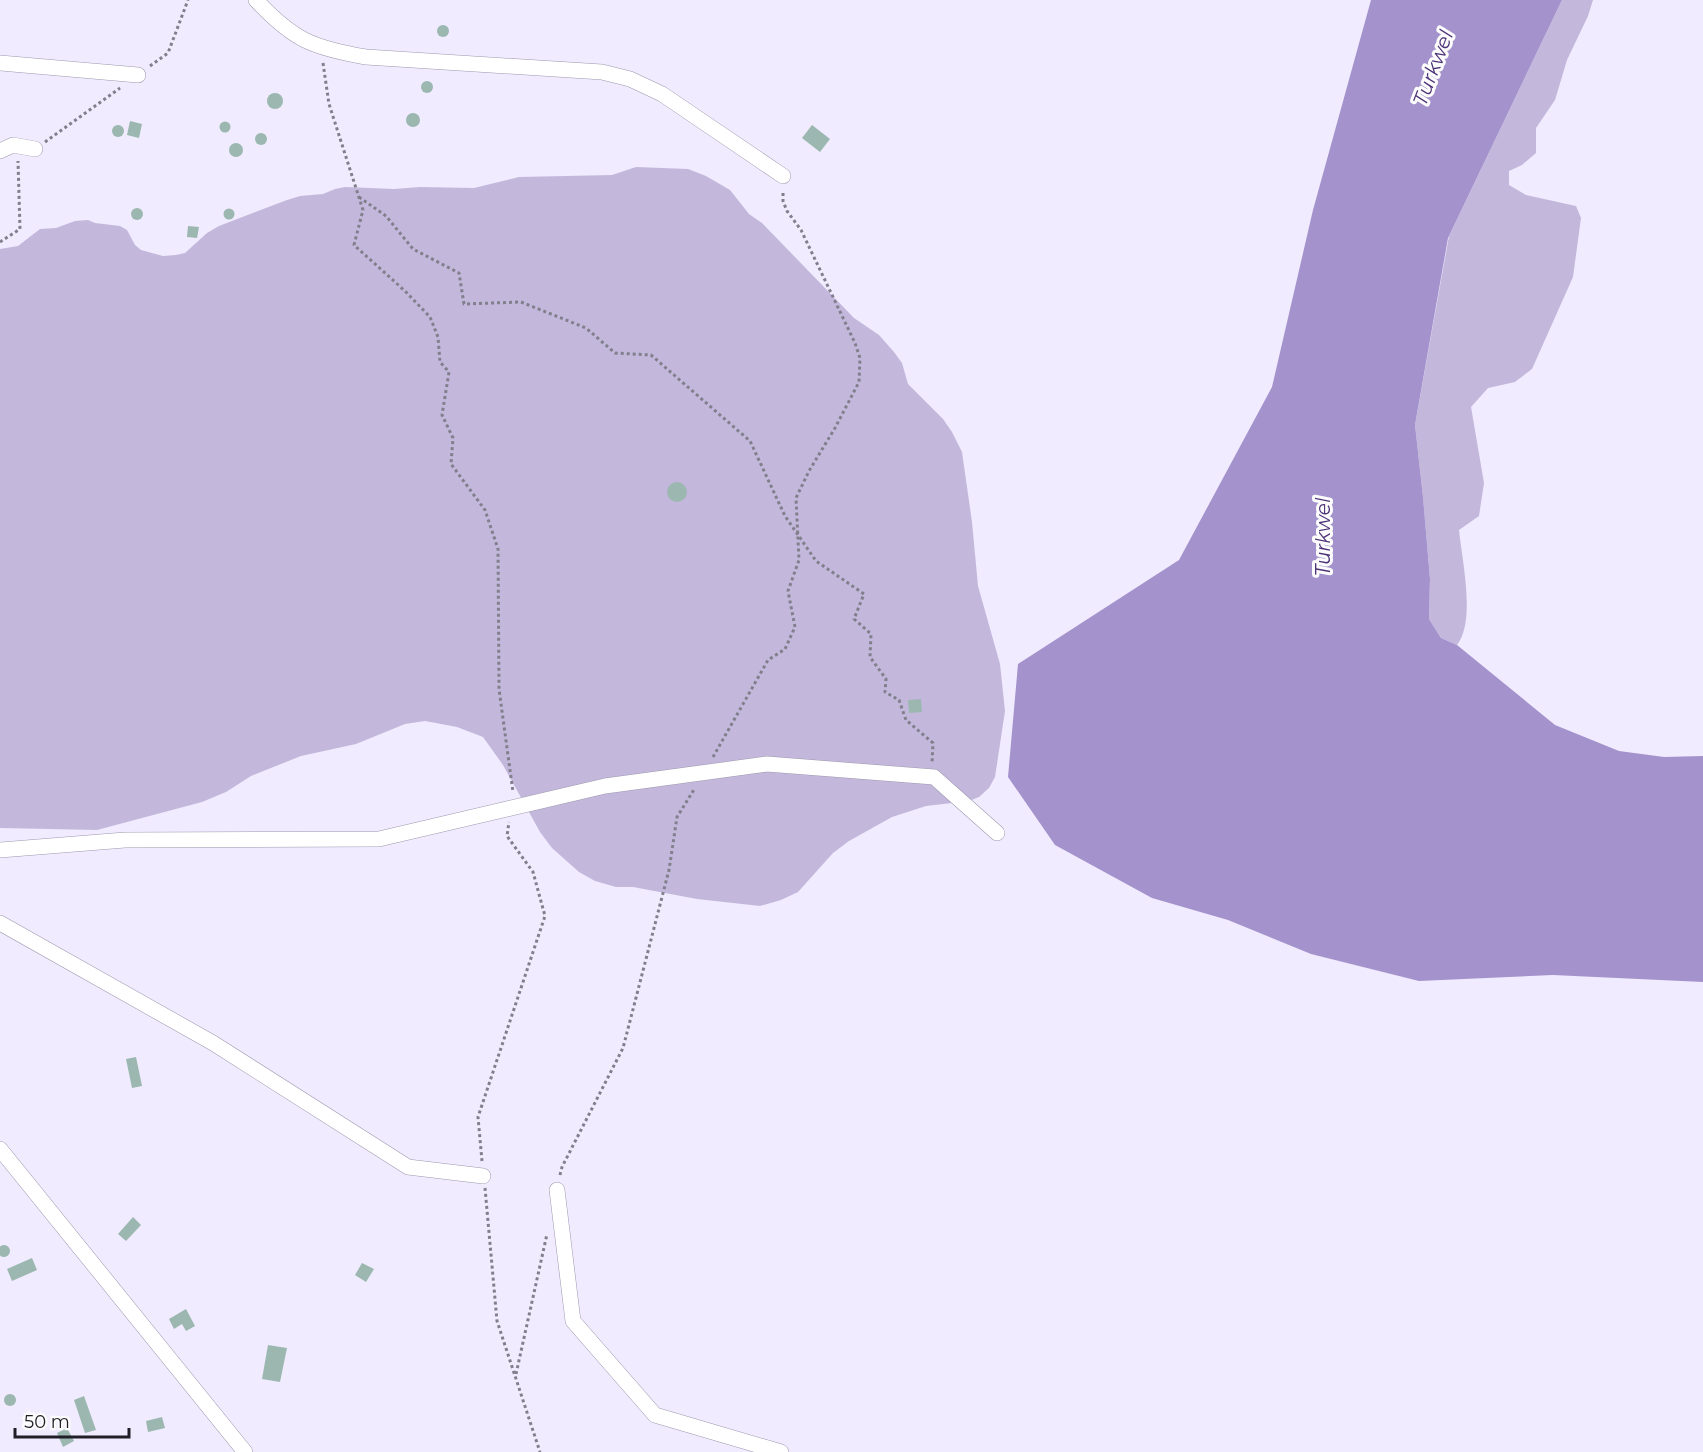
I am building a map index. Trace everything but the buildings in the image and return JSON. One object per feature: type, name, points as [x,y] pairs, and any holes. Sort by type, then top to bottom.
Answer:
[{"type":"street","points":[[256,0],[291,34],[321,48],[366,57],[602,72],[630,79],[662,94],[783,176]]},
{"type":"street","points":[[0,63],[138,75]]},
{"type":"street","points":[[0,151],[13,145],[35,149]]},
{"type":"street","points":[[0,850],[125,840],[379,839],[605,786],[767,764],[934,777],[997,833]]},
{"type":"street","points":[[0,923],[213,1043],[408,1167],[483,1176]]},
{"type":"street","points":[[0,1149],[245,1452]]},
{"type":"street","points":[[557,1190],[573,1321],[655,1415],[781,1452]]},
{"type":"path","points":[[0,242],[20,229],[17,162],[168,53],[188,0]]},
{"type":"path","points":[[321,48],[329,104],[363,210],[354,245],[430,317],[438,336],[440,362],[449,372],[442,415],[453,438],[451,464],[484,510],[498,549],[499,689],[513,786],[507,836],[533,872],[545,916],[478,1117],[498,1322],[540,1452]]},
{"type":"path","points":[[358,196],[386,216],[413,249],[459,273],[464,304],[521,302],[586,328],[615,353],[651,355],[750,441],[785,516],[816,561],[864,594],[854,619],[871,634],[870,657],[886,679],[885,692],[899,700],[906,720],[933,743],[931,777]]},
{"type":"shaded area","points":[[1562,0],[1593,0],[1567,60],[1555,100],[1536,128],[1536,153],[1522,165],[1509,171],[1509,185],[1526,195],[1576,206],[1581,218],[1573,277],[1532,369],[1515,382],[1488,388],[1471,407],[1484,483],[1479,516],[1459,530],[1467,606],[1463,634],[1457,645],[1441,638],[1429,619],[1430,579],[1415,425],[1449,236]]},
{"type":"shaded area","points":[[636,167],[688,169],[730,190],[749,214],[762,223],[854,318],[879,335],[902,363],[908,384],[943,419],[952,432],[962,452],[978,586],[1000,664],[1005,711],[995,777],[989,788],[979,797],[969,801],[926,806],[892,817],[849,841],[833,853],[798,892],[760,906],[697,899],[633,887],[616,887],[595,881],[579,872],[552,848],[540,832],[503,765],[483,737],[457,727],[425,721],[405,724],[356,744],[301,756],[251,776],[226,792],[202,802],[97,830],[0,828],[0,249],[18,246],[40,229],[56,228],[75,221],[88,220],[120,226],[127,230],[135,245],[141,250],[163,256],[176,255],[185,253],[207,233],[219,226],[287,200],[300,196],[323,194],[345,187],[474,188],[519,177],[612,175]]},
{"type":"water","name":"Turkwel","points":[[1371,0],[1562,0],[1448,238],[1415,425],[1430,579],[1429,619],[1441,638],[1457,645],[1555,725],[1619,751],[1664,757],[1703,756],[1703,982],[1553,975],[1419,981],[1311,954],[1228,920],[1152,898],[1055,845],[1008,777],[1018,664],[1179,560],[1272,387],[1313,210]]}]
